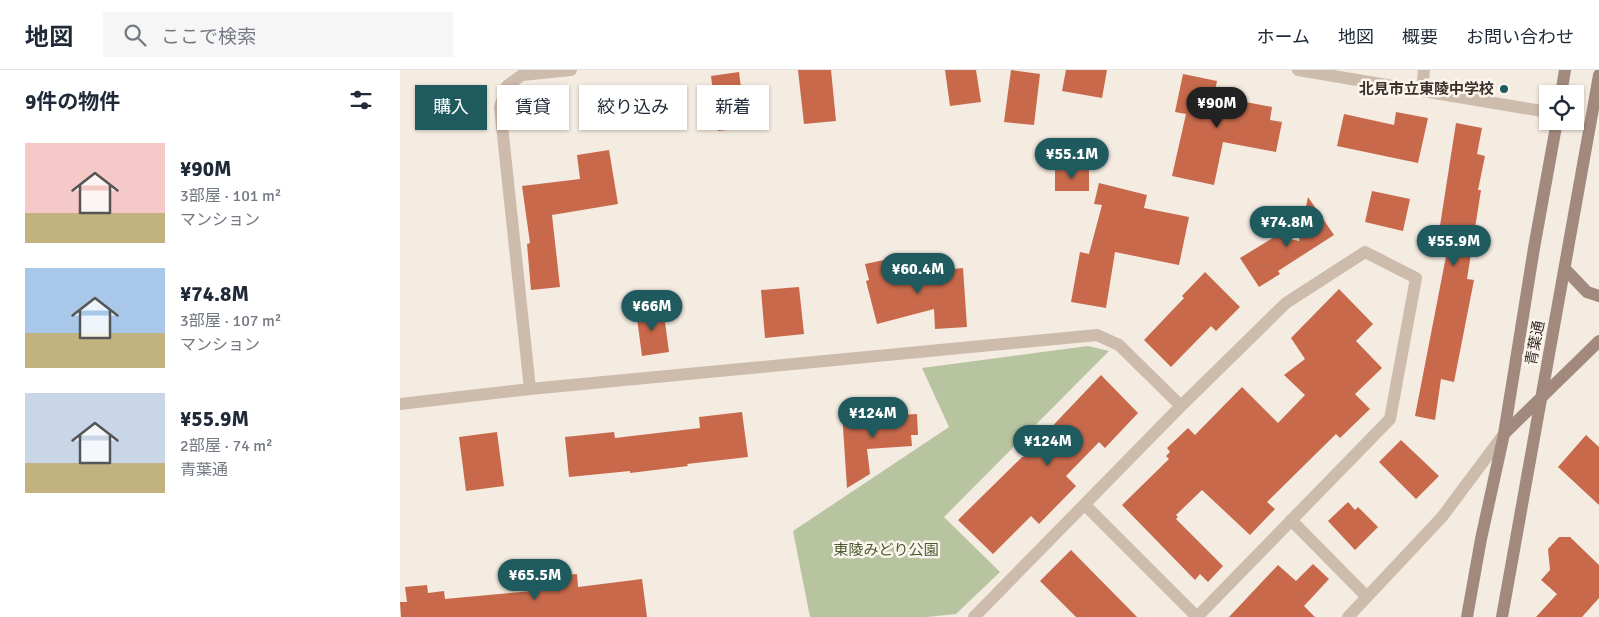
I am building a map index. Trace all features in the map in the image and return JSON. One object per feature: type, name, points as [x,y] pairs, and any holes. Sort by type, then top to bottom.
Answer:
[{"type":"street","points":[[530,389],[500,107],[507,86],[522,76],[571,70]]},
{"type":"street","points":[[1298,70],[1539,110]]},
{"type":"street","points":[[1422,91],[1424,70]]},
{"type":"street","points":[[1562,85],[1565,70]]},
{"type":"street","name":"青葉通","points":[[1502,617],[1599,75]]},
{"type":"street","name":"青葉通","points":[[1467,617],[1481,539],[1504,434],[1555,130]]},
{"type":"street","points":[[974,617],[1181,406],[1286,303],[1365,252],[1416,278],[1390,419],[1197,617],[1085,505]]},
{"type":"street","points":[[1565,269],[1587,292],[1599,296]]},
{"type":"street","points":[[400,404],[530,389],[1097,335],[1119,344],[1181,406]]},
{"type":"street","points":[[1348,617],[1442,517],[1504,434],[1599,341]]},
{"type":"street","points":[[1291,520],[1367,597]]},
{"type":"green space","name":"東陵みどり公園","points":[[1088,346],[1109,351],[944,517],[1000,572],[956,614],[927,617],[810,617],[793,531],[949,427],[922,368]]},
{"type":"building","points":[[798,70],[831,70],[836,121],[804,124]]},
{"type":"building","points":[[945,70],[976,70],[981,102],[950,106]]},
{"type":"building","points":[[1011,70],[1040,74],[1034,125],[1004,122]]},
{"type":"building","points":[[1066,70],[1107,70],[1102,98],[1062,91]]},
{"type":"building","points":[[739,72],[741,85],[712,85],[711,76]]},
{"type":"building","points":[[1183,74],[1217,81],[1214,96],[1272,107],[1270,120],[1282,122],[1276,152],[1223,142],[1214,185],[1172,176],[1186,114],[1175,112]]},
{"type":"building","points":[[1396,112],[1428,118],[1418,163],[1337,146],[1344,114],[1394,125]]},
{"type":"building","points":[[1456,123],[1482,128],[1477,154],[1485,156],[1478,190],[1481,190],[1467,279],[1474,280],[1454,382],[1441,379],[1435,420],[1415,416],[1448,246],[1437,245]]},
{"type":"building","points":[[609,150],[618,204],[552,215],[560,287],[531,290],[527,244],[530,243],[522,186],[580,179],[577,155]]},
{"type":"building","points":[[1055,168],[1089,168],[1089,191],[1055,191]]},
{"type":"building","points":[[1099,183],[1147,195],[1144,208],[1189,217],[1179,265],[1115,252],[1106,308],[1071,302],[1080,252],[1089,254],[1102,205],[1094,204]]},
{"type":"building","points":[[1372,191],[1410,199],[1403,231],[1365,222]]},
{"type":"building","points":[[1308,197],[1334,235],[1278,271],[1280,274],[1259,287],[1240,258],[1276,236],[1299,241]]},
{"type":"building","points":[[884,260],[888,275],[963,268],[967,327],[935,329],[934,309],[877,324],[866,281],[869,280],[865,264]]},
{"type":"building","points":[[1205,272],[1240,307],[1216,331],[1211,326],[1171,367],[1144,340],[1184,298],[1182,296]]},
{"type":"building","points":[[799,287],[804,334],[765,338],[761,290]]},
{"type":"building","points":[[1339,289],[1373,324],[1356,341],[1382,368],[1355,394],[1370,409],[1340,438],[1336,434],[1267,502],[1275,509],[1250,535],[1202,490],[1176,515],[1178,517],[1176,519],[1223,566],[1208,582],[1200,574],[1195,580],[1122,505],[1169,459],[1166,456],[1170,452],[1167,448],[1188,428],[1195,435],[1242,387],[1278,423],[1305,395],[1284,375],[1305,359],[1291,338]]},
{"type":"building","points":[[663,307],[669,352],[642,356],[636,311]]},
{"type":"building","points":[[1101,375],[1138,413],[1105,448],[1099,442],[1066,476],[1076,486],[1039,524],[1031,516],[993,554],[958,520],[1023,457]]},
{"type":"building","points":[[861,411],[861,417],[917,414],[918,435],[911,435],[912,446],[867,449],[870,474],[847,488],[842,412]]},
{"type":"building","points":[[742,412],[748,457],[630,473],[630,471],[569,477],[565,437],[614,432],[615,438],[700,428],[699,417]]},
{"type":"building","points":[[497,432],[504,486],[466,491],[459,437]]},
{"type":"building","points":[[1586,435],[1599,447],[1599,505],[1558,467]]},
{"type":"building","points":[[1401,440],[1439,476],[1416,499],[1379,462]]},
{"type":"building","points":[[1348,502],[1355,510],[1358,507],[1378,527],[1355,550],[1328,521]]},
{"type":"building","points":[[1559,537],[1570,537],[1599,565],[1599,598],[1582,617],[1536,617],[1557,594],[1541,580],[1550,570],[1548,549]]},
{"type":"building","points":[[1071,550],[1137,617],[1076,617],[1040,581]]},
{"type":"building","points":[[1313,564],[1329,579],[1304,606],[1315,617],[1229,617],[1278,565],[1296,581]]},
{"type":"building","points":[[577,574],[578,587],[642,579],[647,617],[401,617],[400,602],[407,602],[405,587],[427,585],[428,593],[444,591],[445,599],[542,590],[541,577]]},
{"type":"place","name":"北見市立東陵中学校","points":[[1504,89]]}]
